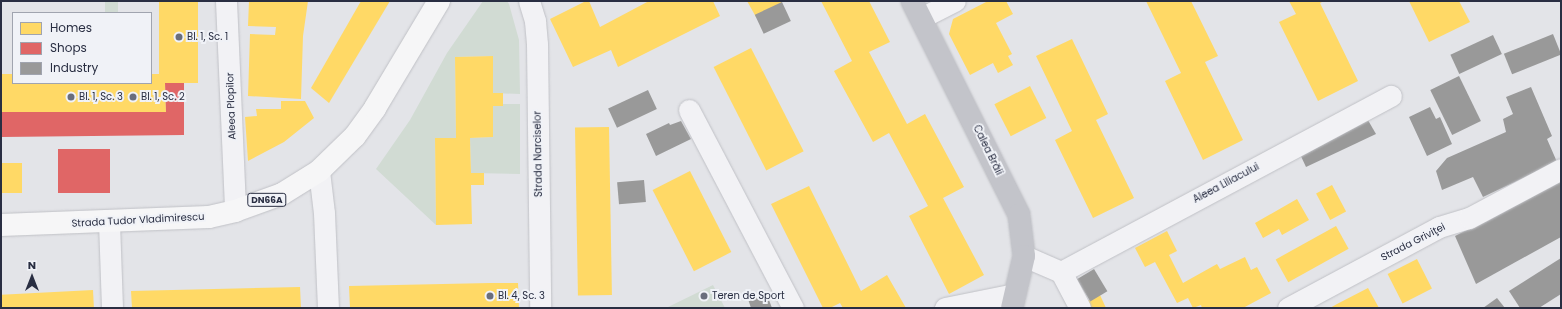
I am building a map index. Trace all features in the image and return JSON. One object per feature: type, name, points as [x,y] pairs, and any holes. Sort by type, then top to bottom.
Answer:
[{"type":"main road","name":"Strada Tudor Vladimirescu","points":[[1,225],[186,219],[235,211],[282,194],[319,171],[355,136],[375,108],[439,1]]},
{"type":"main road","name":"Calea Brăii","points":[[917,10],[1019,215],[1024,256],[1014,301]]},
{"type":"street","name":"Aleea Plopilor","points":[[226,1],[235,211]]},
{"type":"street","name":"Strada Narciselor","points":[[529,1],[535,21],[536,44],[540,308]]},
{"type":"street","points":[[917,10],[955,1]]},
{"type":"street","name":"Aleea Liliacului","points":[[1062,272],[1391,96]]},
{"type":"street","points":[[689,110],[793,308]]},
{"type":"street","name":"Strada Griviţei","points":[[1288,308],[1439,227],[1469,218],[1561,169]]},
{"type":"street","points":[[319,171],[324,213],[328,308]]},
{"type":"street","points":[[109,222],[112,308]]},
{"type":"street","points":[[1024,256],[1062,272],[1080,308]]},
{"type":"street","points":[[945,308],[1014,301]]},
{"type":"shaded area","points":[[105,1],[118,1],[118,12],[105,12]]},
{"type":"shaded area","points":[[483,1],[507,1],[509,4],[519,40],[520,94],[493,93],[493,56],[455,57],[456,138],[435,138],[436,225],[376,169],[410,120],[447,53]]},
{"type":"shaded area","points":[[503,104],[520,104],[520,174],[471,173],[470,138],[493,137],[493,106],[502,106]]},
{"type":"shaded area","name":"Teren de Sport","points":[[713,285],[725,308],[666,308]]},
{"type":"building: Homes","points":[[159,1],[198,1],[198,83],[165,83],[166,112],[1,112],[1,74],[12,74],[12,84],[152,84],[152,74],[159,74]]},
{"type":"building: Homes","points":[[249,1],[308,1],[303,36],[301,99],[248,96],[250,34],[275,35],[276,27],[248,26]]},
{"type":"building: Homes","points":[[361,1],[390,1],[329,103],[311,88]]},
{"type":"building: Homes","points":[[586,1],[589,1],[600,27],[649,1],[713,1],[720,16],[618,67],[611,50],[573,67],[550,19]]},
{"type":"building: Homes","points":[[747,1],[784,1],[756,17]]},
{"type":"building: Homes","points":[[821,1],[869,1],[890,42],[869,52],[907,124],[925,114],[964,187],[943,198],[984,275],[949,294],[909,216],[928,206],[889,133],[873,142],[834,71],[852,61]]},
{"type":"building: Homes","points":[[988,1],[1006,1],[1013,14],[996,23],[1012,54],[1008,56],[1013,65],[998,73],[993,63],[970,75],[949,34],[953,19]]},
{"type":"building: Homes","points":[[1146,1],[1191,1],[1218,56],[1205,62],[1243,140],[1203,160],[1165,81],[1181,73]]},
{"type":"building: Homes","points":[[1289,1],[1324,1],[1320,3],[1358,81],[1318,101],[1279,22],[1296,14]]},
{"type":"building: Homes","points":[[1409,1],[1459,1],[1470,22],[1429,42]]},
{"type":"building: Homes","points":[[1072,39],[1108,114],[1096,120],[1134,198],[1093,218],[1055,140],[1072,131],[1036,56]]},
{"type":"building: Homes","points":[[751,48],[804,151],[766,170],[714,67]]},
{"type":"building: Homes","points":[[493,56],[493,93],[503,93],[503,106],[493,106],[493,137],[470,138],[471,173],[484,173],[484,185],[471,185],[472,224],[436,225],[435,138],[456,138],[455,57]]},
{"type":"building: Homes","points":[[1030,86],[1046,118],[1011,136],[994,104]]},
{"type":"building: Homes","points":[[281,101],[305,101],[314,118],[284,142],[248,161],[245,117],[257,116],[256,109],[281,109]]},
{"type":"building: Homes","points":[[609,127],[612,295],[578,296],[575,128]]},
{"type":"building: Homes","points":[[1,163],[22,163],[22,193],[1,193]]},
{"type":"building: Homes","points":[[690,171],[731,252],[694,271],[653,190]]},
{"type":"building: Homes","points":[[1332,185],[1346,211],[1330,220],[1316,193]]},
{"type":"building: Homes","points":[[809,186],[861,291],[887,275],[906,308],[843,308],[840,303],[830,308],[823,308],[771,204]]},
{"type":"building: Homes","points":[[1297,199],[1309,220],[1282,235],[1279,229],[1263,238],[1255,223]]},
{"type":"building: Homes","points":[[1336,226],[1349,249],[1288,282],[1276,259]]},
{"type":"building: Homes","points":[[1167,231],[1177,251],[1169,255],[1183,283],[1217,264],[1220,269],[1245,257],[1251,270],[1257,267],[1271,293],[1243,308],[1202,308],[1201,305],[1193,308],[1188,298],[1177,303],[1155,262],[1145,267],[1135,248]]},
{"type":"building: Homes","points":[[1417,259],[1432,288],[1403,303],[1388,274]]},
{"type":"building: Homes","points":[[518,283],[519,308],[350,308],[349,286]]},
{"type":"building: Homes","points":[[300,287],[301,308],[132,308],[131,291]]},
{"type":"building: Homes","points":[[1368,288],[1379,308],[1330,308],[1337,304]]},
{"type":"building: Homes","points":[[93,290],[94,308],[2,308],[1,295]]},
{"type":"building: Homes","points":[[1100,295],[1106,308],[1090,308],[1087,301]]},
{"type":"building: Shops","points":[[165,83],[184,83],[184,135],[1,137],[1,112],[166,112]]},
{"type":"building: Shops","points":[[58,149],[110,149],[110,193],[58,193]]},
{"type":"building: Industry","points":[[782,2],[791,21],[764,34],[755,15]]},
{"type":"building: Industry","points":[[1553,34],[1561,54],[1512,74],[1504,54]]},
{"type":"building: Industry","points":[[1493,35],[1502,54],[1459,74],[1450,55]]},
{"type":"building: Industry","points":[[1459,76],[1481,121],[1452,135],[1430,90]]},
{"type":"building: Industry","points":[[1531,87],[1552,136],[1547,139],[1557,162],[1483,197],[1473,177],[1442,190],[1436,171],[1447,158],[1506,132],[1503,119],[1513,114],[1506,97]]},
{"type":"building: Industry","points":[[648,90],[657,109],[617,128],[608,109]]},
{"type":"building: Industry","points":[[1430,107],[1436,119],[1440,117],[1452,144],[1427,156],[1409,117]]},
{"type":"building: Industry","points":[[1365,115],[1376,134],[1306,167],[1299,152]]},
{"type":"building: Industry","points":[[681,121],[691,139],[656,156],[646,134],[669,123],[670,125]]},
{"type":"building: Industry","points":[[644,180],[646,202],[619,204],[617,182]]},
{"type":"building: Industry","points":[[1561,181],[1561,237],[1476,284],[1455,236]]},
{"type":"building: Industry","points":[[1561,258],[1561,294],[1539,308],[1520,308],[1509,291]]},
{"type":"building: Industry","points":[[1094,269],[1107,291],[1090,302],[1077,279]]},
{"type":"building: Industry","points":[[766,292],[772,308],[751,308],[748,299]]},
{"type":"building: Industry","points":[[1497,298],[1505,308],[1483,308]]},
{"type":"place","name":"Bl. 1, Sc. 1","points":[[179,37]]},
{"type":"place","name":"Bl. 1, Sc. 3","points":[[71,97]]},
{"type":"place","name":"Bl. 1, Sc. 2","points":[[133,97]]},
{"type":"place","name":"Bl. 4, Sc. 3","points":[[490,296]]},
{"type":"place","name":"Teren de Sport","points":[[704,296]]}]
